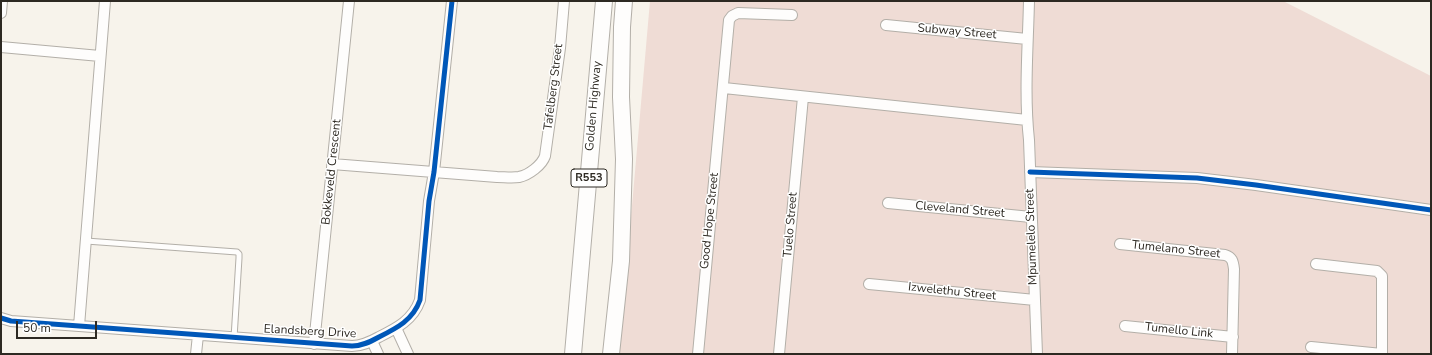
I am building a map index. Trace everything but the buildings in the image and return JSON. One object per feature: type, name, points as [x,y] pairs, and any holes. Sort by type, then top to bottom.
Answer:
[{"type":"main road","name":"Golden Highway","points":[[573,354],[604,1]]},
{"type":"main road","name":"Golden Highway","points":[[611,354],[621,261],[624,159],[622,27],[624,1]]},
{"type":"street","points":[[1,13],[2,1]]},
{"type":"street","points":[[79,326],[105,1]]},
{"type":"street","name":"Bokkeveld Crescent","points":[[314,344],[349,1]]},
{"type":"street","name":"Elandsberg Drive","points":[[1,318],[11,321],[314,344],[359,346],[396,328],[411,316],[420,300],[429,201],[434,172],[452,1]]},
{"type":"street","name":"Tafelberg Street","points":[[434,172],[470,176],[518,177],[535,169],[542,162],[545,156],[560,48],[564,1]]},
{"type":"street","name":"Mpumelelo Street","points":[[1029,1],[1027,38],[1027,120],[1037,354]]},
{"type":"street","name":"Good Hope Street","points":[[698,354],[729,22],[732,16],[738,13],[792,15]]},
{"type":"street","name":"Subway Street","points":[[886,25],[1027,38]]},
{"type":"street","points":[[1,47],[100,56]]},
{"type":"street","points":[[724,88],[1027,120]]},
{"type":"street","name":"Tuelo Street","points":[[779,354],[803,97]]},
{"type":"street","points":[[332,164],[434,172]]},
{"type":"street","points":[[1030,172],[1196,178],[1431,210]]},
{"type":"street","name":"Cleveland Street","points":[[888,203],[1031,217]]},
{"type":"street","name":"Tumelano Street","points":[[1120,244],[1225,255],[1230,257],[1233,261],[1234,269],[1232,354]]},
{"type":"street","points":[[1311,347],[1382,354],[1383,277],[1377,271],[1316,264]]},
{"type":"street","name":"Izwelethu Street","points":[[869,284],[1035,300]]},
{"type":"street","name":"Tumello Link","points":[[1125,326],[1233,337]]},
{"type":"street","points":[[396,328],[408,354]]},
{"type":"street","points":[[196,354],[198,335]]},
{"type":"street","points":[[372,341],[378,354]]},
{"type":"lane","points":[[86,241],[237,252],[239,254],[239,258],[234,338]]},
{"type":"shaded area","points":[[650,1],[1283,1],[1431,76],[1431,354],[619,354]]},
{"type":"cycle path","points":[[1,318],[11,321],[352,346],[369,342],[404,323],[413,313],[420,300],[429,201],[434,172],[452,1]]},
{"type":"cycle path","points":[[1030,172],[1197,178],[1431,210]]}]
